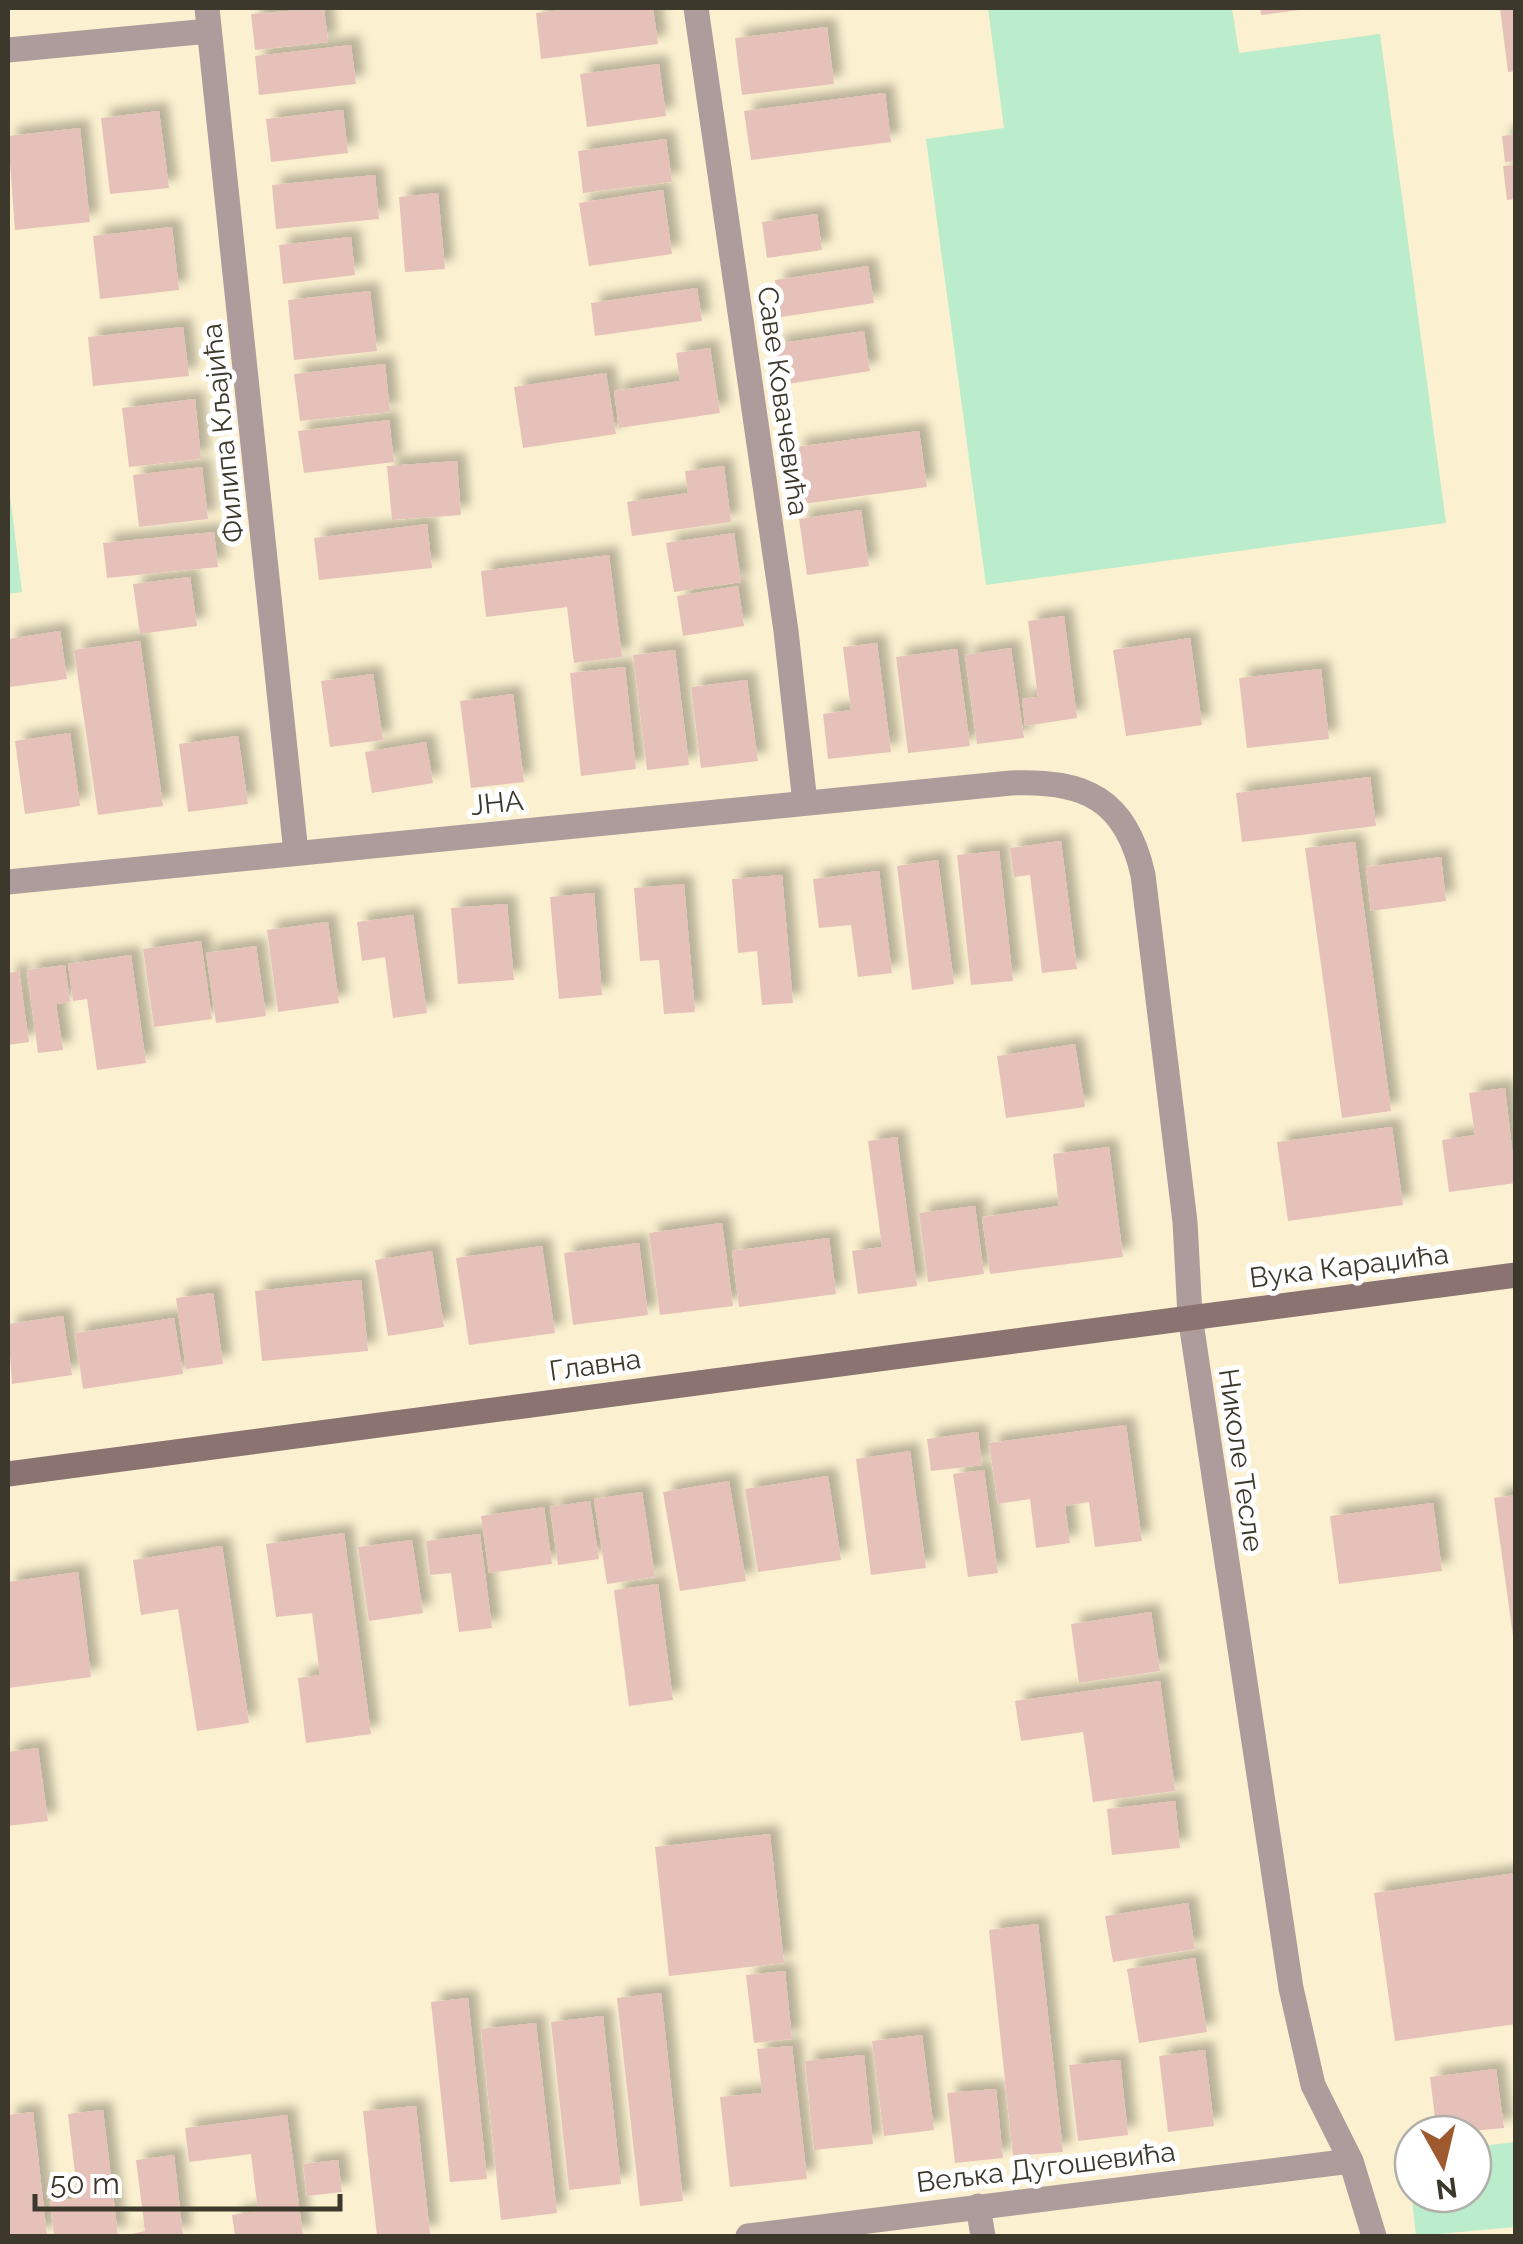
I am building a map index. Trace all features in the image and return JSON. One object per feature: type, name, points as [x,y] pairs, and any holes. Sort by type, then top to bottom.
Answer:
[{"type":"main road","name":"Вука Караџића","points":[[1190,1316],[1516,1275]]},
{"type":"main road","name":"Главна","points":[[8,1474],[1190,1316]]},
{"type":"street","name":"Саве Ковачевића","points":[[696,8],[786,631],[805,804]]},
{"type":"street","points":[[8,50],[208,19]]},
{"type":"street","name":"Филипа Кљајића","points":[[208,19],[296,853]]},
{"type":"street","name":"Николе Тесле","points":[[993,786],[1036,782],[1073,787],[1110,808],[1133,837],[1143,875],[1185,1222],[1190,1316],[1291,1988],[1313,2085],[1352,2161],[1374,2236]]},
{"type":"street","name":"ЈНА","points":[[8,882],[993,786]]},
{"type":"street","name":"Вељка Дугошевића","points":[[748,2236],[1352,2161]]},
{"type":"street","points":[[978,2206],[983,2236]]},
{"type":"green space","points":[[988,8],[1232,8],[1239,53],[1380,34],[1446,523],[986,585],[926,139],[1004,128]]},
{"type":"green space","points":[[8,479],[22,592],[8,594]]},
{"type":"green space","points":[[1515,2142],[1515,2227],[1416,2236],[1414,2214],[1493,2214],[1493,2145]]},
{"type":"building","points":[[324,8],[328,42],[255,50],[251,14]]},
{"type":"building","points":[[579,8],[653,8],[658,44],[541,59],[536,13]]},
{"type":"building","points":[[1260,8],[1299,8],[1299,10],[1261,15]]},
{"type":"building","points":[[1500,8],[1516,8],[1516,71],[1508,72]]},
{"type":"building","points":[[827,27],[834,84],[742,95],[735,38]]},
{"type":"building","points":[[351,45],[356,84],[259,95],[255,56]]},
{"type":"building","points":[[659,64],[666,116],[587,127],[580,74]]},
{"type":"building","points":[[885,93],[891,142],[751,160],[744,111]]},
{"type":"building","points":[[343,110],[348,153],[271,162],[266,119]]},
{"type":"building","points":[[159,111],[169,188],[110,194],[101,118]]},
{"type":"building","points":[[80,128],[90,222],[15,230],[8,136]]},
{"type":"building","points":[[1516,134],[1516,161],[1505,162],[1502,136]]},
{"type":"building","points":[[666,139],[672,182],[583,193],[578,151]]},
{"type":"building","points":[[1516,165],[1516,199],[1507,200],[1503,166]]},
{"type":"building","points":[[375,175],[379,219],[276,229],[272,185]]},
{"type":"building","points":[[663,190],[672,254],[589,266],[579,203]]},
{"type":"building","points":[[438,193],[445,269],[405,272],[399,197]]},
{"type":"building","points":[[817,214],[822,250],[767,258],[762,222]]},
{"type":"building","points":[[172,227],[179,290],[100,299],[93,236]]},
{"type":"building","points":[[351,237],[355,275],[283,284],[279,245]]},
{"type":"building","points":[[868,266],[874,303],[781,317],[775,280]]},
{"type":"building","points":[[697,288],[702,321],[595,336],[591,303]]},
{"type":"building","points":[[370,291],[377,351],[294,360],[288,300]]},
{"type":"building","points":[[183,327],[189,376],[93,386],[88,337]]},
{"type":"building","points":[[864,331],[870,371],[781,385],[775,344]]},
{"type":"building","points":[[710,348],[720,413],[619,428],[614,391],[680,381],[676,353]]},
{"type":"building","points":[[385,364],[390,412],[300,421],[294,374]]},
{"type":"building","points":[[606,373],[616,434],[523,448],[514,387]]},
{"type":"building","points":[[195,399],[201,459],[129,467],[122,408]]},
{"type":"building","points":[[389,420],[394,462],[304,473],[298,431]]},
{"type":"building","points":[[919,431],[927,487],[803,504],[795,447]]},
{"type":"building","points":[[457,461],[461,515],[392,520],[387,466]]},
{"type":"building","points":[[724,466],[731,522],[632,536],[627,502],[688,493],[685,471]]},
{"type":"building","points":[[202,467],[208,519],[139,527],[133,475]]},
{"type":"building","points":[[861,510],[869,566],[807,575],[799,519]]},
{"type":"building","points":[[427,524],[432,568],[319,580],[314,538]]},
{"type":"building","points":[[214,532],[218,567],[107,578],[103,543]]},
{"type":"building","points":[[734,533],[741,582],[674,592],[666,543]]},
{"type":"building","points":[[609,555],[622,657],[574,663],[567,607],[486,617],[481,571]]},
{"type":"building","points":[[190,577],[197,626],[140,634],[133,584]]},
{"type":"building","points":[[738,586],[744,626],[683,636],[677,596]]},
{"type":"building","points":[[1064,616],[1077,718],[1025,726],[1022,699],[1038,697],[1028,621]]},
{"type":"building","points":[[60,631],[67,679],[10,687],[8,639]]},
{"type":"building","points":[[1190,638],[1202,725],[1126,736],[1113,650]]},
{"type":"building","points":[[140,641],[163,806],[98,815],[74,650]]},
{"type":"building","points":[[877,643],[891,752],[828,759],[823,714],[851,710],[843,647]]},
{"type":"building","points":[[1011,648],[1024,738],[977,744],[965,655]]},
{"type":"building","points":[[957,649],[970,746],[908,753],[896,657]]},
{"type":"building","points":[[675,650],[689,765],[647,770],[633,655]]},
{"type":"building","points":[[625,667],[636,769],[581,776],[570,673]]},
{"type":"building","points":[[1321,669],[1329,739],[1247,748],[1239,678]]},
{"type":"building","points":[[373,674],[383,740],[330,747],[321,681]]},
{"type":"building","points":[[747,680],[758,761],[701,768],[691,687]]},
{"type":"building","points":[[513,694],[524,782],[471,788],[460,701]]},
{"type":"building","points":[[70,733],[80,806],[25,814],[15,741]]},
{"type":"building","points":[[238,736],[248,804],[188,812],[179,744]]},
{"type":"building","points":[[426,742],[433,783],[372,793],[365,752]]},
{"type":"building","points":[[1370,777],[1376,826],[1242,842],[1236,793]]},
{"type":"building","points":[[1061,841],[1077,969],[1042,973],[1030,875],[1014,877],[1010,848]]},
{"type":"building","points":[[1355,842],[1391,1111],[1342,1118],[1305,848]]},
{"type":"building","points":[[999,851],[1013,981],[971,985],[957,855]]},
{"type":"building","points":[[1441,857],[1446,901],[1371,911],[1366,867]]},
{"type":"building","points":[[938,860],[954,984],[912,990],[897,866]]},
{"type":"building","points":[[879,871],[892,973],[858,977],[851,925],[819,928],[813,879]]},
{"type":"building","points":[[782,875],[793,1003],[762,1005],[757,951],[738,953],[732,879]]},
{"type":"building","points":[[684,884],[695,1012],[664,1014],[659,960],[640,961],[634,888]]},
{"type":"building","points":[[594,893],[602,995],[559,999],[550,897]]},
{"type":"building","points":[[507,904],[514,980],[458,984],[451,908]]},
{"type":"building","points":[[413,915],[427,1013],[393,1018],[385,957],[362,961],[357,922]]},
{"type":"building","points":[[328,922],[339,1003],[278,1012],[267,930]]},
{"type":"building","points":[[201,941],[212,1019],[154,1027],[143,949]]},
{"type":"building","points":[[256,946],[266,1016],[216,1023],[206,953]]},
{"type":"building","points":[[131,955],[146,1063],[97,1070],[87,999],[73,1001],[68,964]]},
{"type":"building","points":[[65,965],[70,1002],[56,1004],[63,1050],[38,1053],[27,970]]},
{"type":"building","points":[[19,971],[29,1042],[8,1045],[8,973]]},
{"type":"building","points":[[1075,1044],[1085,1107],[1006,1118],[997,1056]]},
{"type":"building","points":[[1505,1088],[1516,1183],[1449,1192],[1442,1140],[1475,1135],[1469,1093]]},
{"type":"building","points":[[1392,1127],[1403,1205],[1288,1221],[1277,1142]]},
{"type":"building","points":[[897,1137],[917,1286],[858,1294],[852,1251],[882,1247],[868,1141]]},
{"type":"building","points":[[1109,1147],[1123,1257],[990,1274],[982,1217],[1059,1206],[1053,1154]]},
{"type":"building","points":[[975,1206],[984,1274],[928,1282],[919,1213]]},
{"type":"building","points":[[722,1223],[733,1306],[660,1315],[649,1233]]},
{"type":"building","points":[[829,1238],[836,1294],[739,1307],[732,1251]]},
{"type":"building","points":[[639,1243],[648,1315],[573,1325],[564,1253]]},
{"type":"building","points":[[542,1246],[555,1333],[469,1345],[456,1258]]},
{"type":"building","points":[[432,1251],[444,1327],[388,1336],[375,1260]]},
{"type":"building","points":[[361,1280],[368,1351],[262,1361],[255,1291]]},
{"type":"building","points":[[213,1293],[223,1364],[186,1369],[176,1298]]},
{"type":"building","points":[[63,1316],[72,1375],[12,1384],[8,1324]]},
{"type":"building","points":[[174,1318],[183,1374],[83,1389],[75,1333]]},
{"type":"building","points":[[1126,1425],[1142,1541],[1095,1547],[1089,1502],[1065,1506],[1070,1543],[1036,1548],[1030,1499],[998,1504],[989,1443]]},
{"type":"building","points":[[978,1432],[982,1465],[931,1471],[927,1439]]},
{"type":"building","points":[[910,1451],[926,1568],[871,1575],[856,1459]]},
{"type":"building","points":[[984,1470],[998,1573],[968,1577],[953,1474]]},
{"type":"building","points":[[828,1476],[841,1560],[758,1572],[745,1489]]},
{"type":"building","points":[[729,1481],[746,1581],[680,1591],[663,1492]]},
{"type":"building","points":[[642,1492],[655,1577],[607,1584],[594,1499]]},
{"type":"building","points":[[1516,1495],[1516,1636],[1513,1636],[1494,1498]]},
{"type":"building","points":[[590,1501],[599,1559],[558,1565],[550,1507]]},
{"type":"building","points":[[1433,1503],[1442,1571],[1339,1584],[1330,1516]]},
{"type":"building","points":[[544,1507],[552,1564],[489,1573],[481,1516]]},
{"type":"building","points":[[344,1533],[371,1734],[306,1743],[298,1678],[320,1675],[312,1613],[276,1617],[266,1544]]},
{"type":"building","points":[[480,1534],[492,1628],[459,1632],[451,1573],[430,1575],[426,1541]]},
{"type":"building","points":[[412,1540],[423,1613],[369,1621],[358,1547]]},
{"type":"building","points":[[222,1546],[249,1723],[197,1731],[178,1609],[141,1615],[133,1560]]},
{"type":"building","points":[[78,1572],[91,1677],[8,1688],[8,1582]]},
{"type":"building","points":[[658,1584],[673,1700],[629,1706],[614,1590]]},
{"type":"building","points":[[1151,1612],[1160,1671],[1079,1683],[1071,1624]]},
{"type":"building","points":[[1160,1681],[1175,1791],[1093,1802],[1083,1732],[1021,1741],[1015,1701]]},
{"type":"building","points":[[38,1748],[48,1821],[8,1826],[8,1752]]},
{"type":"building","points":[[1175,1801],[1180,1848],[1112,1855],[1107,1809]]},
{"type":"building","points":[[770,1834],[784,1963],[669,1976],[655,1847]]},
{"type":"building","points":[[1516,1873],[1516,2024],[1395,2041],[1374,1893]]},
{"type":"building","points":[[1188,1903],[1195,1949],[1113,1962],[1105,1916]]},
{"type":"building","points":[[1038,1924],[1063,2152],[1013,2156],[989,1930]]},
{"type":"building","points":[[1195,1958],[1207,2032],[1139,2043],[1127,1969]]},
{"type":"building","points":[[785,1971],[792,2039],[754,2043],[746,1975]]},
{"type":"building","points":[[661,1993],[683,2201],[640,2206],[617,1998]]},
{"type":"building","points":[[468,1998],[487,2179],[450,2182],[431,2002]]},
{"type":"building","points":[[603,2016],[621,2184],[569,2190],[551,2022]]},
{"type":"building","points":[[536,2023],[557,2213],[501,2220],[481,2029]]},
{"type":"building","points":[[922,2035],[934,2130],[884,2136],[872,2041]]},
{"type":"building","points":[[792,2046],[807,2179],[730,2187],[720,2097],[762,2093],[757,2049]]},
{"type":"building","points":[[1205,2050],[1214,2126],[1168,2132],[1159,2056]]},
{"type":"building","points":[[864,2055],[873,2144],[814,2150],[805,2061]]},
{"type":"building","points":[[1120,2060],[1128,2135],[1078,2141],[1069,2065]]},
{"type":"building","points":[[1496,2069],[1504,2128],[1493,2129],[1493,2114],[1435,2114],[1430,2077]]},
{"type":"building","points":[[996,2089],[1003,2158],[955,2163],[947,2093]]},
{"type":"building","points":[[416,2106],[430,2234],[377,2236],[363,2111]]},
{"type":"building","points":[[103,2110],[118,2236],[54,2236],[50,2202],[78,2198],[68,2114]]},
{"type":"building","points":[[33,2112],[47,2236],[8,2236],[8,2115]]},
{"type":"building","points":[[287,2115],[303,2236],[235,2236],[232,2215],[258,2211],[251,2154],[189,2162],[185,2128]]},
{"type":"building","points":[[174,2155],[183,2236],[123,2236],[145,2231],[136,2160]]},
{"type":"building","points":[[338,2160],[342,2192],[307,2196],[303,2164]]}]
